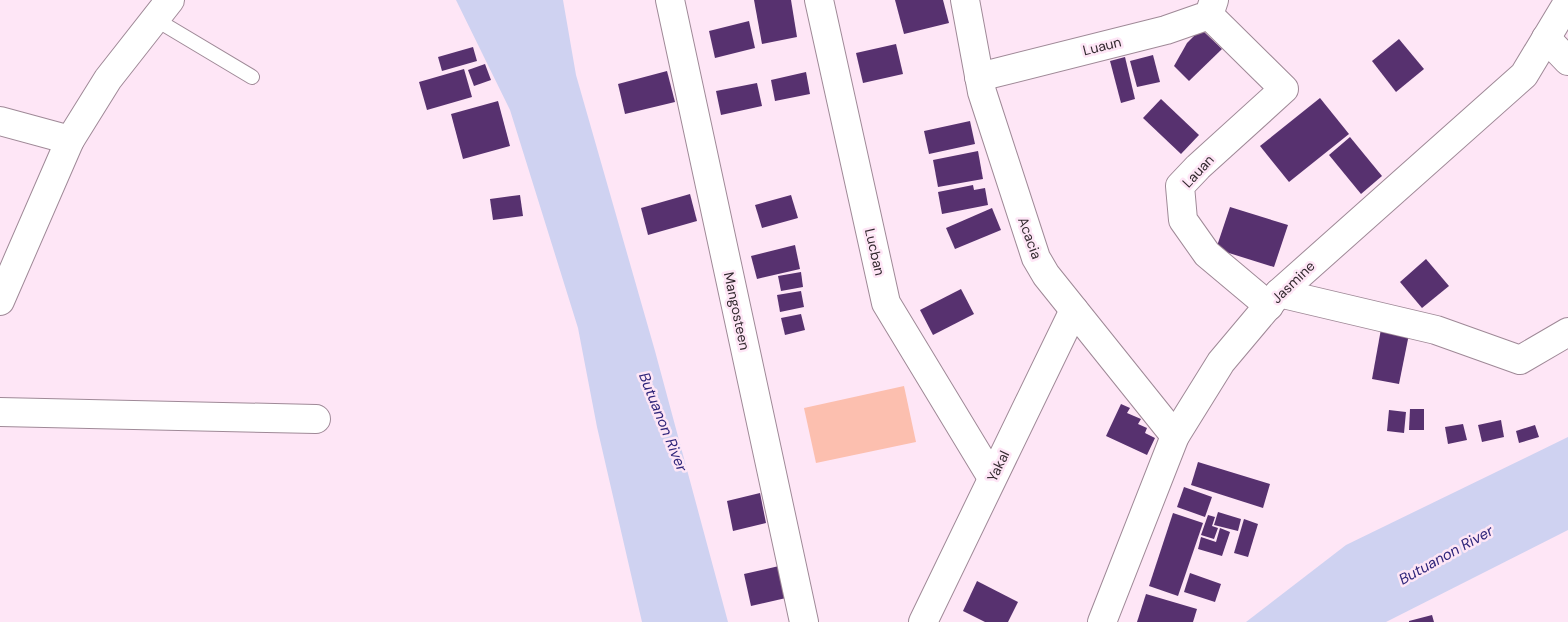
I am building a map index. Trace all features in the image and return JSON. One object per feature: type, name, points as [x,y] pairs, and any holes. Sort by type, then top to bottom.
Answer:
[{"type":"street","name":"Mangosteen","points":[[670,0],[804,622]]},
{"type":"street","name":"Lucban","points":[[819,0],[886,303],[992,478]]},
{"type":"street","name":"Acacia","points":[[965,0],[982,92],[1036,258],[1046,276],[1175,436]]},
{"type":"street","name":"Jasmine","points":[[1102,622],[1175,436],[1221,362],[1274,299],[1524,75],[1568,2]]},
{"type":"street","name":"Luaun","points":[[979,77],[1166,30],[1212,8]]},
{"type":"street","name":"Lauan","points":[[1212,8],[1284,89],[1198,167],[1180,186],[1183,220],[1207,254],[1274,299]]},
{"type":"street","points":[[0,301],[70,140],[108,79],[162,10]]},
{"type":"street","points":[[1546,38],[1568,61]]},
{"type":"street","points":[[0,121],[70,140]]},
{"type":"street","points":[[1274,299],[1436,330],[1520,360],[1568,332]]},
{"type":"street","name":"Yakal","points":[[923,622],[1074,310]]},
{"type":"street","points":[[0,412],[316,419]]},
{"type":"lane","points":[[162,10],[252,77]]},
{"type":"shaded area","points":[[904,386],[916,442],[816,463],[804,408]]},
{"type":"water","name":"Butuanon River","points":[[456,0],[563,0],[576,75],[655,351],[728,622],[642,622],[597,427],[578,328],[510,110]]},
{"type":"water","name":"Butuanon River","points":[[1568,437],[1568,530],[1386,622],[1246,622],[1346,545]]},
{"type":"building","points":[[754,0],[791,0],[797,37],[762,44]]},
{"type":"building","points":[[895,0],[943,0],[949,23],[904,34]]},
{"type":"building","points":[[749,21],[755,48],[715,58],[709,31]]},
{"type":"building","points":[[1201,29],[1222,49],[1189,81],[1174,66],[1187,43]]},
{"type":"building","points":[[1399,39],[1424,69],[1396,92],[1372,61]]},
{"type":"building","points":[[896,44],[903,74],[863,83],[856,53]]},
{"type":"building","points":[[473,47],[477,61],[442,71],[438,57]]},
{"type":"building","points":[[1153,55],[1160,82],[1137,87],[1130,61]]},
{"type":"building","points":[[1125,57],[1135,99],[1121,103],[1110,61]]},
{"type":"building","points":[[485,64],[491,80],[474,86],[468,70]]},
{"type":"building","points":[[464,69],[472,97],[427,110],[419,82]]},
{"type":"building","points":[[667,71],[675,102],[625,114],[618,84]]},
{"type":"building","points":[[806,72],[810,94],[775,101],[771,80]]},
{"type":"building","points":[[757,83],[762,106],[721,115],[716,91]]},
{"type":"building","points":[[1320,98],[1349,134],[1289,182],[1260,146]]},
{"type":"building","points":[[1161,99],[1199,135],[1181,154],[1143,118]]},
{"type":"building","points":[[498,101],[510,146],[463,159],[451,114]]},
{"type":"building","points":[[970,121],[975,144],[929,154],[924,131]]},
{"type":"building","points":[[1350,137],[1382,176],[1361,194],[1329,155]]},
{"type":"building","points":[[978,151],[983,179],[938,187],[933,160]]},
{"type":"building","points":[[973,185],[974,190],[985,188],[988,205],[942,214],[938,192]]},
{"type":"building","points":[[690,194],[697,221],[648,235],[641,208]]},
{"type":"building","points":[[520,195],[523,216],[493,220],[490,199]]},
{"type":"building","points":[[791,195],[798,218],[762,228],[755,205]]},
{"type":"building","points":[[1230,207],[1288,225],[1274,267],[1216,249]]},
{"type":"building","points":[[992,208],[1001,230],[955,249],[946,228]]},
{"type":"building","points":[[795,245],[800,269],[757,279],[751,256]]},
{"type":"building","points":[[1426,259],[1449,286],[1422,308],[1400,282]]},
{"type":"building","points":[[801,272],[803,287],[781,291],[778,276]]},
{"type":"building","points":[[961,289],[974,314],[933,335],[920,310]]},
{"type":"building","points":[[801,291],[804,307],[780,312],[777,295]]},
{"type":"building","points":[[801,314],[805,330],[785,335],[781,318]]},
{"type":"building","points":[[1381,329],[1409,334],[1399,384],[1372,379]]},
{"type":"building","points":[[1121,404],[1130,408],[1127,413],[1141,419],[1138,424],[1147,428],[1145,433],[1155,438],[1147,455],[1106,436]]},
{"type":"building","points":[[1410,409],[1424,409],[1424,430],[1409,430]]},
{"type":"building","points":[[1389,410],[1406,412],[1404,433],[1387,431]]},
{"type":"building","points":[[1501,420],[1504,437],[1482,442],[1478,425]]},
{"type":"building","points":[[1463,424],[1467,440],[1448,444],[1445,427]]},
{"type":"building","points":[[1535,425],[1539,437],[1519,443],[1516,431]]},
{"type":"building","points":[[1198,462],[1270,484],[1263,508],[1191,485]]},
{"type":"building","points":[[1184,487],[1212,497],[1205,517],[1177,507]]},
{"type":"building","points":[[760,493],[766,523],[733,531],[727,501]]},
{"type":"building","points":[[1218,512],[1241,519],[1238,531],[1214,525]]},
{"type":"building","points":[[1173,513],[1203,523],[1178,596],[1149,586]]},
{"type":"building","points":[[1208,515],[1215,517],[1212,526],[1218,528],[1214,539],[1201,535]]},
{"type":"building","points":[[1244,519],[1258,524],[1248,557],[1234,553]]},
{"type":"building","points":[[1220,528],[1230,532],[1222,556],[1198,549],[1201,537],[1216,542]]},
{"type":"building","points":[[779,566],[786,598],[751,606],[744,574]]},
{"type":"building","points":[[1190,573],[1221,584],[1215,602],[1184,592]]},
{"type":"building","points":[[977,581],[1018,602],[1008,622],[985,622],[963,611]]},
{"type":"building","points":[[1146,594],[1197,609],[1193,622],[1137,622]]},
{"type":"building","points":[[1432,615],[1434,622],[1409,622],[1409,621]]}]
